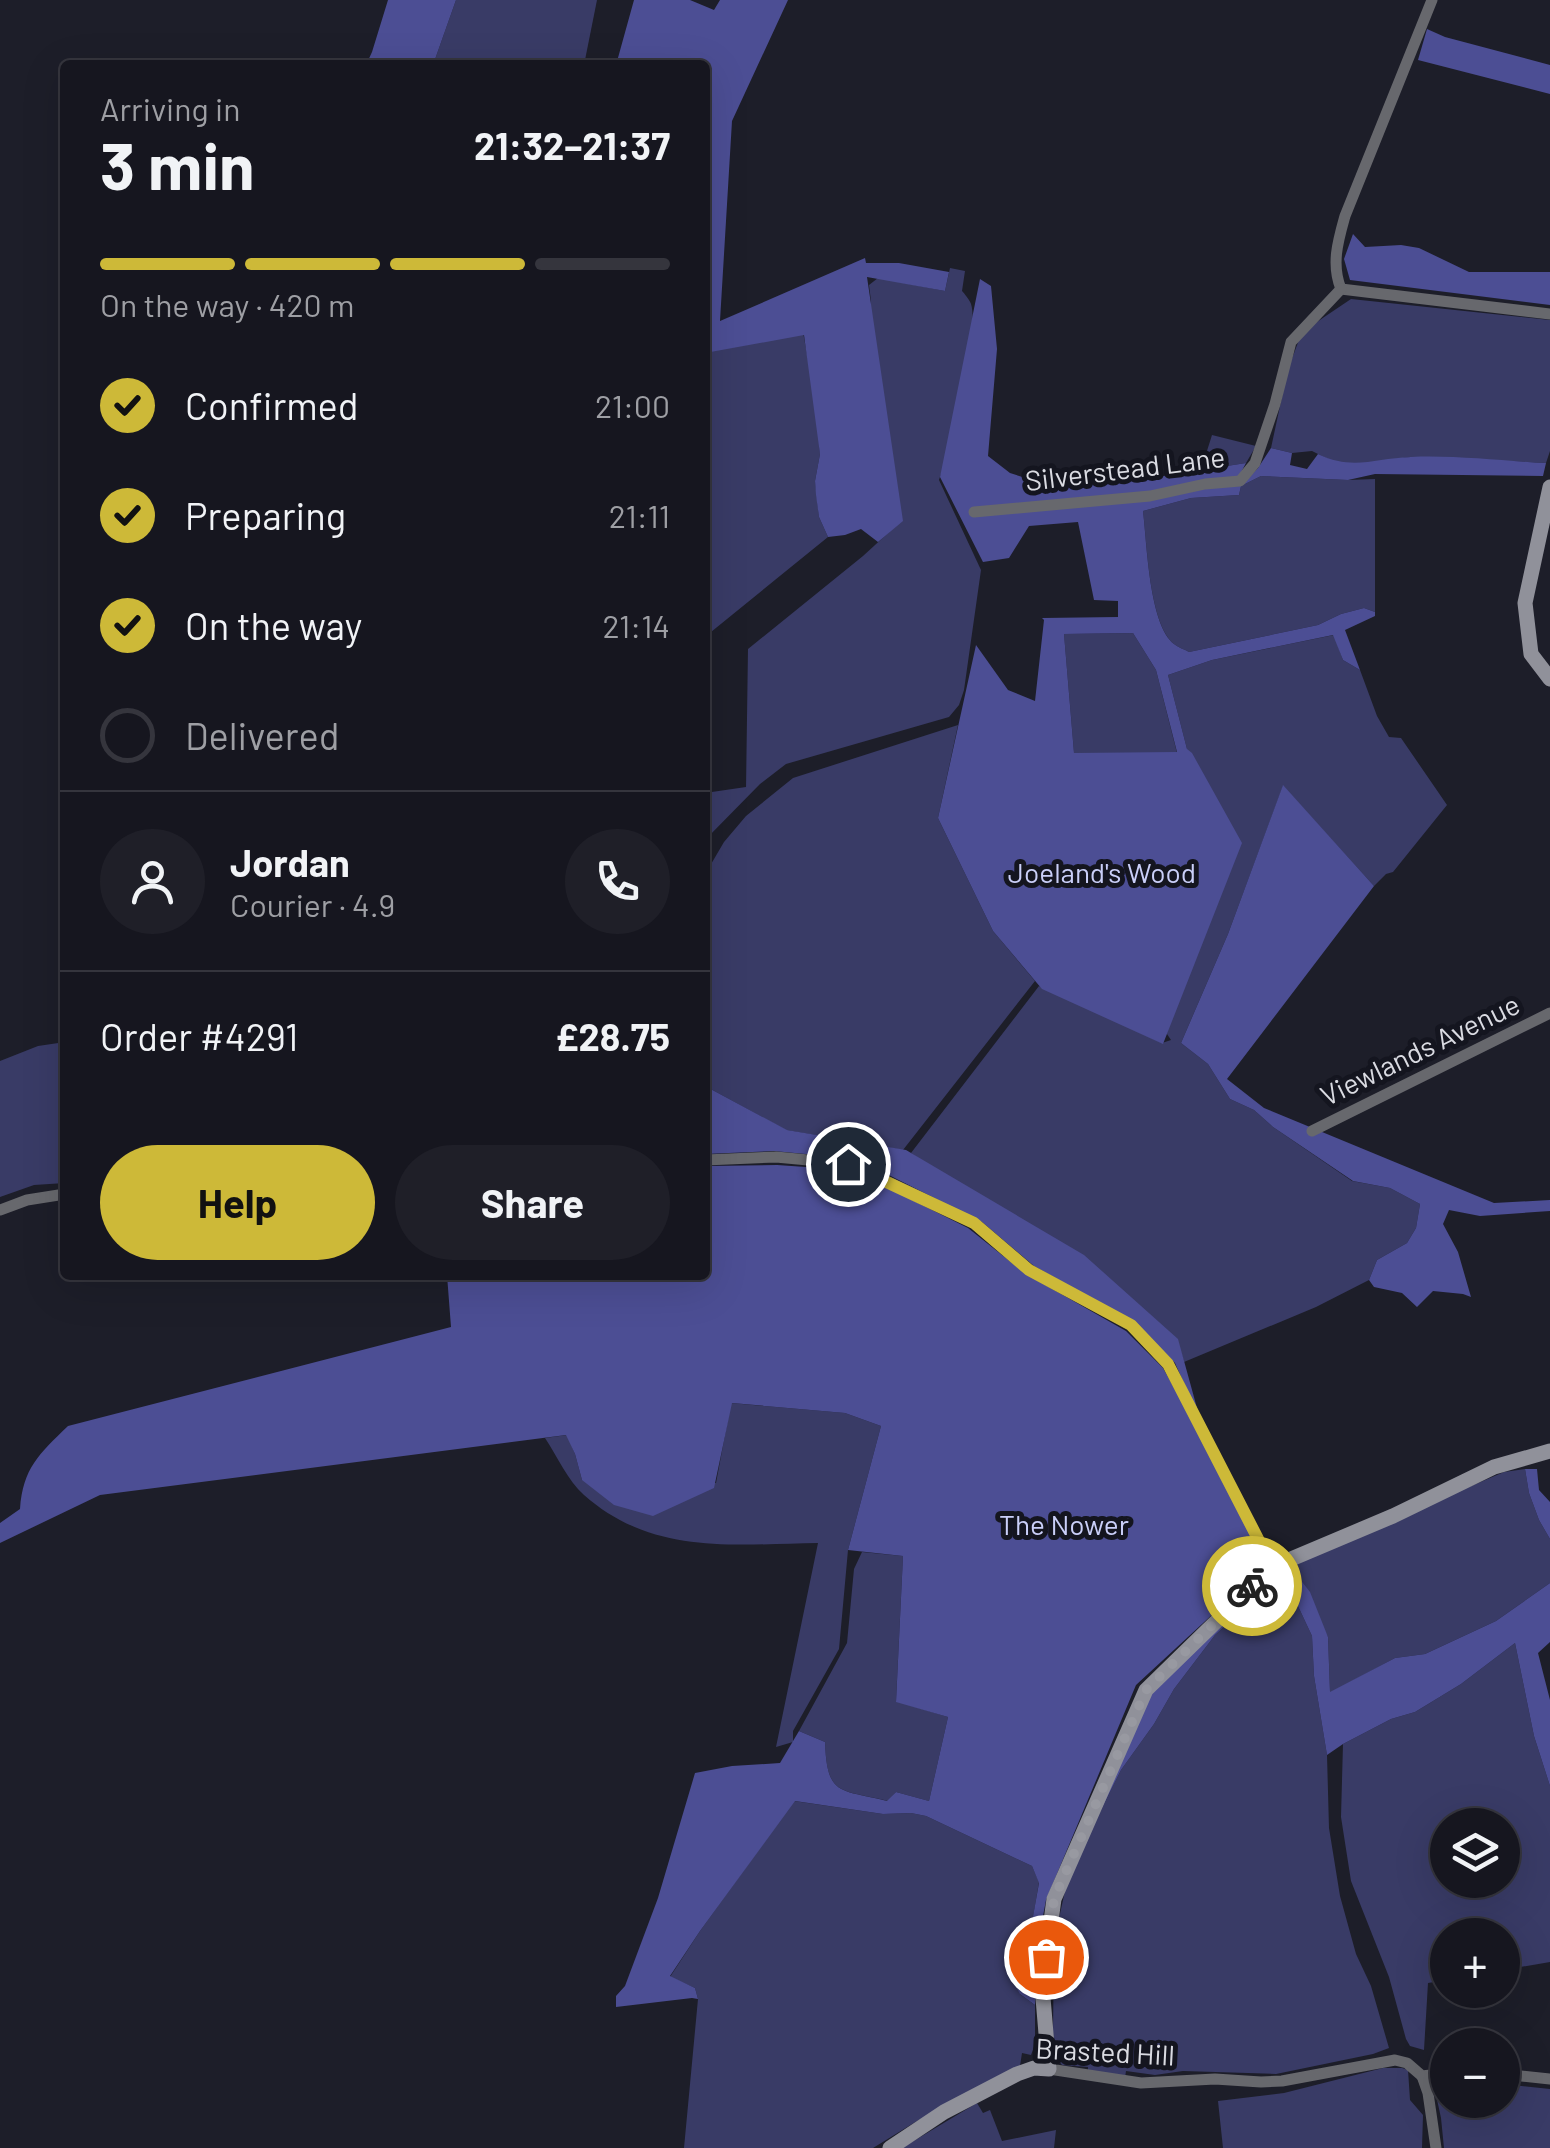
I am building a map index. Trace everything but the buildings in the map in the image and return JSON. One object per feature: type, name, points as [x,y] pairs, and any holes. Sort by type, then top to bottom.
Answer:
[{"type":"street","points":[[1432,0],[1344,216],[1336,249],[1340,289],[1550,314]]},
{"type":"street","name":"Silverstead Lane","points":[[974,512],[1150,496],[1240,481],[1255,464],[1291,342],[1340,289]]},
{"type":"street","points":[[1550,487],[1525,603],[1531,654],[1550,679]]},
{"type":"street","name":"Viewlands Avenue","points":[[1312,1131],[1550,1013]]},
{"type":"street","points":[[710,1160],[776,1158],[851,1164],[974,1223],[1029,1270],[1131,1325],[1168,1364],[1272,1566]]},
{"type":"street","points":[[0,1210],[27,1200],[60,1195]]},
{"type":"street","points":[[1049,2069],[1042,1986],[1054,1899],[1146,1690],[1272,1566],[1393,1516],[1494,1467],[1550,1451]]},
{"type":"street","name":"Brasted Hill","points":[[890,2148],[944,2112],[1034,2068],[1141,2083],[1282,2081],[1395,2060],[1422,2076]]},
{"type":"street","points":[[1430,2074],[1422,2076],[1436,2148]]},
{"type":"street","points":[[1520,2076],[1550,2079]]},
{"type":"shaded area","points":[[456,0],[597,0],[585,60],[435,60]]},
{"type":"shaded area","points":[[950,268],[965,271],[962,291],[971,303],[971,339],[963,391],[939,480],[981,570],[959,705],[949,717],[786,764],[760,784],[710,835],[710,792],[746,787],[748,649],[898,524],[871,332],[869,285],[878,278],[945,291]]},
{"type":"shaded area","points":[[1351,299],[1550,320],[1550,451],[1546,463],[1409,457],[1356,465],[1334,462],[1312,451],[1292,453],[1271,448],[1288,369],[1302,332]]},
{"type":"shaded area","points":[[803,332],[817,410],[820,454],[815,481],[819,517],[828,537],[710,636],[710,350]]},
{"type":"shaded area","points":[[1212,435],[1256,446],[1246,463],[1196,471]]},
{"type":"shaded area","points":[[1261,476],[1375,479],[1375,612],[1364,608],[1318,625],[1189,652],[1174,644],[1159,619],[1143,511],[1191,498],[1239,495],[1241,486]]},
{"type":"shaded area","points":[[1133,633],[1156,670],[1177,753],[1074,753],[1064,634]]},
{"type":"shaded area","points":[[1334,635],[1343,660],[1360,670],[1389,737],[1401,738],[1447,805],[1393,872],[1374,886],[1283,786],[1228,934],[1181,1043],[1208,1064],[1230,1099],[1254,1110],[1352,1181],[1390,1188],[1420,1204],[1416,1228],[1407,1243],[1377,1260],[1369,1280],[1316,1307],[1184,1362],[1177,1339],[911,1153],[1039,986],[1162,1043],[1171,1040],[1167,1034],[1187,749],[1168,675],[1212,660]]},
{"type":"shaded area","points":[[958,725],[938,818],[993,931],[1035,981],[903,1150],[786,1130],[710,1089],[710,866],[746,816],[793,778]]},
{"type":"shaded area","points":[[60,1043],[60,1183],[34,1185],[0,1197],[0,1061],[38,1046]]},
{"type":"shaded area","points":[[731,1403],[845,1413],[881,1426],[848,1550],[839,1649],[793,1731],[793,1742],[776,1747],[818,1543],[695,1542],[638,1528],[610,1515],[584,1495],[545,1438],[567,1435],[582,1480],[716,1483]]},
{"type":"shaded area","points":[[1525,1469],[1529,1493],[1550,1539],[1550,1583],[1496,1621],[1425,1654],[1395,1658],[1330,1693],[1328,1637],[1288,1564],[1504,1472]]},
{"type":"shaded area","points":[[862,1552],[903,1556],[896,1701],[948,1717],[929,1801],[896,1792],[888,1801],[839,1788],[829,1773],[825,1742],[799,1731],[847,1643],[854,1569]]},
{"type":"shaded area","points":[[1283,1574],[1312,1636],[1314,1676],[1327,1755],[1329,1828],[1340,1896],[1389,2048],[1276,2074],[1183,2071],[1155,2075],[1126,2071],[1125,2078],[1088,2073],[1088,2067],[1062,2065],[1055,2056],[1053,2032],[1054,1941],[1065,1891],[1092,1828],[1121,1770],[1174,1689],[1215,1635]]},
{"type":"shaded area","points":[[1515,1643],[1534,1736],[1550,1786],[1550,1962],[1520,1967],[1520,1918],[1430,1918],[1424,2050],[1410,2046],[1406,2039],[1389,1977],[1351,1881],[1341,1817],[1343,1744],[1391,1719],[1415,1712],[1461,1684]]},
{"type":"shaded area","points":[[794,1801],[926,1816],[1032,1866],[1039,1882],[1020,1994],[1035,2005],[1035,2044],[1031,2055],[1022,2053],[1020,2066],[873,2148],[684,2148],[698,1999],[695,1988],[670,1977]]},
{"type":"shaded area","points":[[1383,2068],[1408,2070],[1410,2100],[1423,2115],[1422,2148],[1223,2148],[1218,2101],[1284,2093]]},
{"type":"shaded area","points":[[1520,2086],[1550,2089],[1550,2148],[1444,2148],[1441,2118],[1520,2118]]},
{"type":"shaded area","points":[[977,2103],[983,2113],[990,2110],[1002,2141],[1056,2130],[1054,2148],[902,2148]]},
{"type":"green space","points":[[388,0],[456,0],[435,60],[368,60]]},
{"type":"green space","points":[[634,0],[690,0],[714,10],[720,0],[788,0],[732,121],[720,321],[865,258],[866,263],[899,263],[949,272],[945,291],[867,277],[903,521],[878,542],[861,529],[828,537],[819,517],[815,481],[820,454],[804,335],[710,352],[710,60],[617,60]]},
{"type":"green space","points":[[1427,29],[1550,65],[1550,94],[1418,60]]},
{"type":"green space","points":[[1353,234],[1365,247],[1419,248],[1469,272],[1550,272],[1550,305],[1350,280],[1344,259]]},
{"type":"green space","name":"Joeland's Wood","points":[[980,279],[991,286],[997,349],[988,456],[1010,473],[1044,484],[1086,484],[1246,463],[1238,478],[1200,487],[1241,486],[1239,495],[1191,498],[1143,511],[1154,602],[1174,644],[1189,652],[1318,625],[1364,608],[1375,612],[1375,616],[1345,630],[1360,670],[1343,660],[1333,635],[1212,660],[1168,675],[1187,749],[1242,843],[1163,1044],[1042,989],[993,931],[938,818],[976,645],[1008,690],[1035,701],[1042,618],[1118,617],[1118,601],[1094,600],[1078,522],[1029,526],[1009,558],[983,562],[940,477]],"holes":[[[1133,633],[1156,670],[1177,752],[1074,753],[1064,634]]]},
{"type":"green space","points":[[1271,448],[1292,453],[1290,465],[1307,469],[1318,454],[1353,463],[1461,457],[1546,463],[1543,476],[1375,474],[1348,480],[1261,476],[1241,486]]},
{"type":"green space","name":"Joeland's Wood","points":[[1283,785],[1374,886],[1227,1079],[1264,1108],[1494,1203],[1550,1200],[1550,1211],[1480,1216],[1449,1210],[1443,1224],[1458,1252],[1471,1297],[1433,1291],[1417,1307],[1402,1293],[1374,1287],[1369,1280],[1377,1260],[1407,1243],[1416,1228],[1420,1204],[1390,1188],[1353,1181],[1254,1110],[1230,1099],[1208,1064],[1181,1043],[1228,934]]},
{"type":"green space","points":[[710,1089],[787,1130],[906,1150],[1084,1255],[1178,1339],[1200,1419],[1175,1363],[1135,1323],[1034,1266],[982,1222],[857,1159],[774,1151],[710,1154]]},
{"type":"green space","name":"The Nower","points":[[710,1166],[849,1170],[968,1228],[1026,1274],[1126,1331],[1163,1368],[1267,1564],[1136,1685],[1046,1900],[1035,2005],[1020,1994],[1014,1983],[1039,1883],[1032,1866],[926,1816],[795,1801],[670,1976],[695,1988],[698,1999],[616,2007],[616,1996],[625,1986],[658,1898],[695,1773],[780,1763],[799,1731],[825,1742],[829,1773],[839,1788],[887,1801],[896,1792],[929,1801],[948,1717],[896,1702],[903,1556],[848,1550],[881,1426],[845,1413],[732,1403],[714,1488],[653,1516],[614,1505],[582,1480],[566,1435],[100,1495],[0,1543],[0,1523],[20,1509],[34,1463],[68,1426],[451,1327],[447,1280],[710,1280]]},
{"type":"green space","points":[[1525,1469],[1537,1469],[1539,1490],[1550,1502],[1550,1539],[1529,1493]]},
{"type":"green space","points":[[1288,1564],[1310,1592],[1328,1637],[1330,1692],[1395,1658],[1425,1654],[1496,1621],[1550,1583],[1550,1642],[1538,1653],[1550,1700],[1550,1786],[1534,1736],[1515,1643],[1461,1684],[1415,1712],[1391,1719],[1327,1755],[1314,1676],[1312,1636],[1283,1574],[1215,1635],[1174,1689],[1121,1770],[1092,1828],[1152,1693],[1268,1573]]},
{"type":"way so far","points":[[1046,1957],[1054,1899],[1146,1690],[1252,1586]]},
{"type":"route","points":[[848,1164],[974,1223],[1029,1270],[1131,1325],[1168,1364],[1272,1566],[1252,1586]]}]
